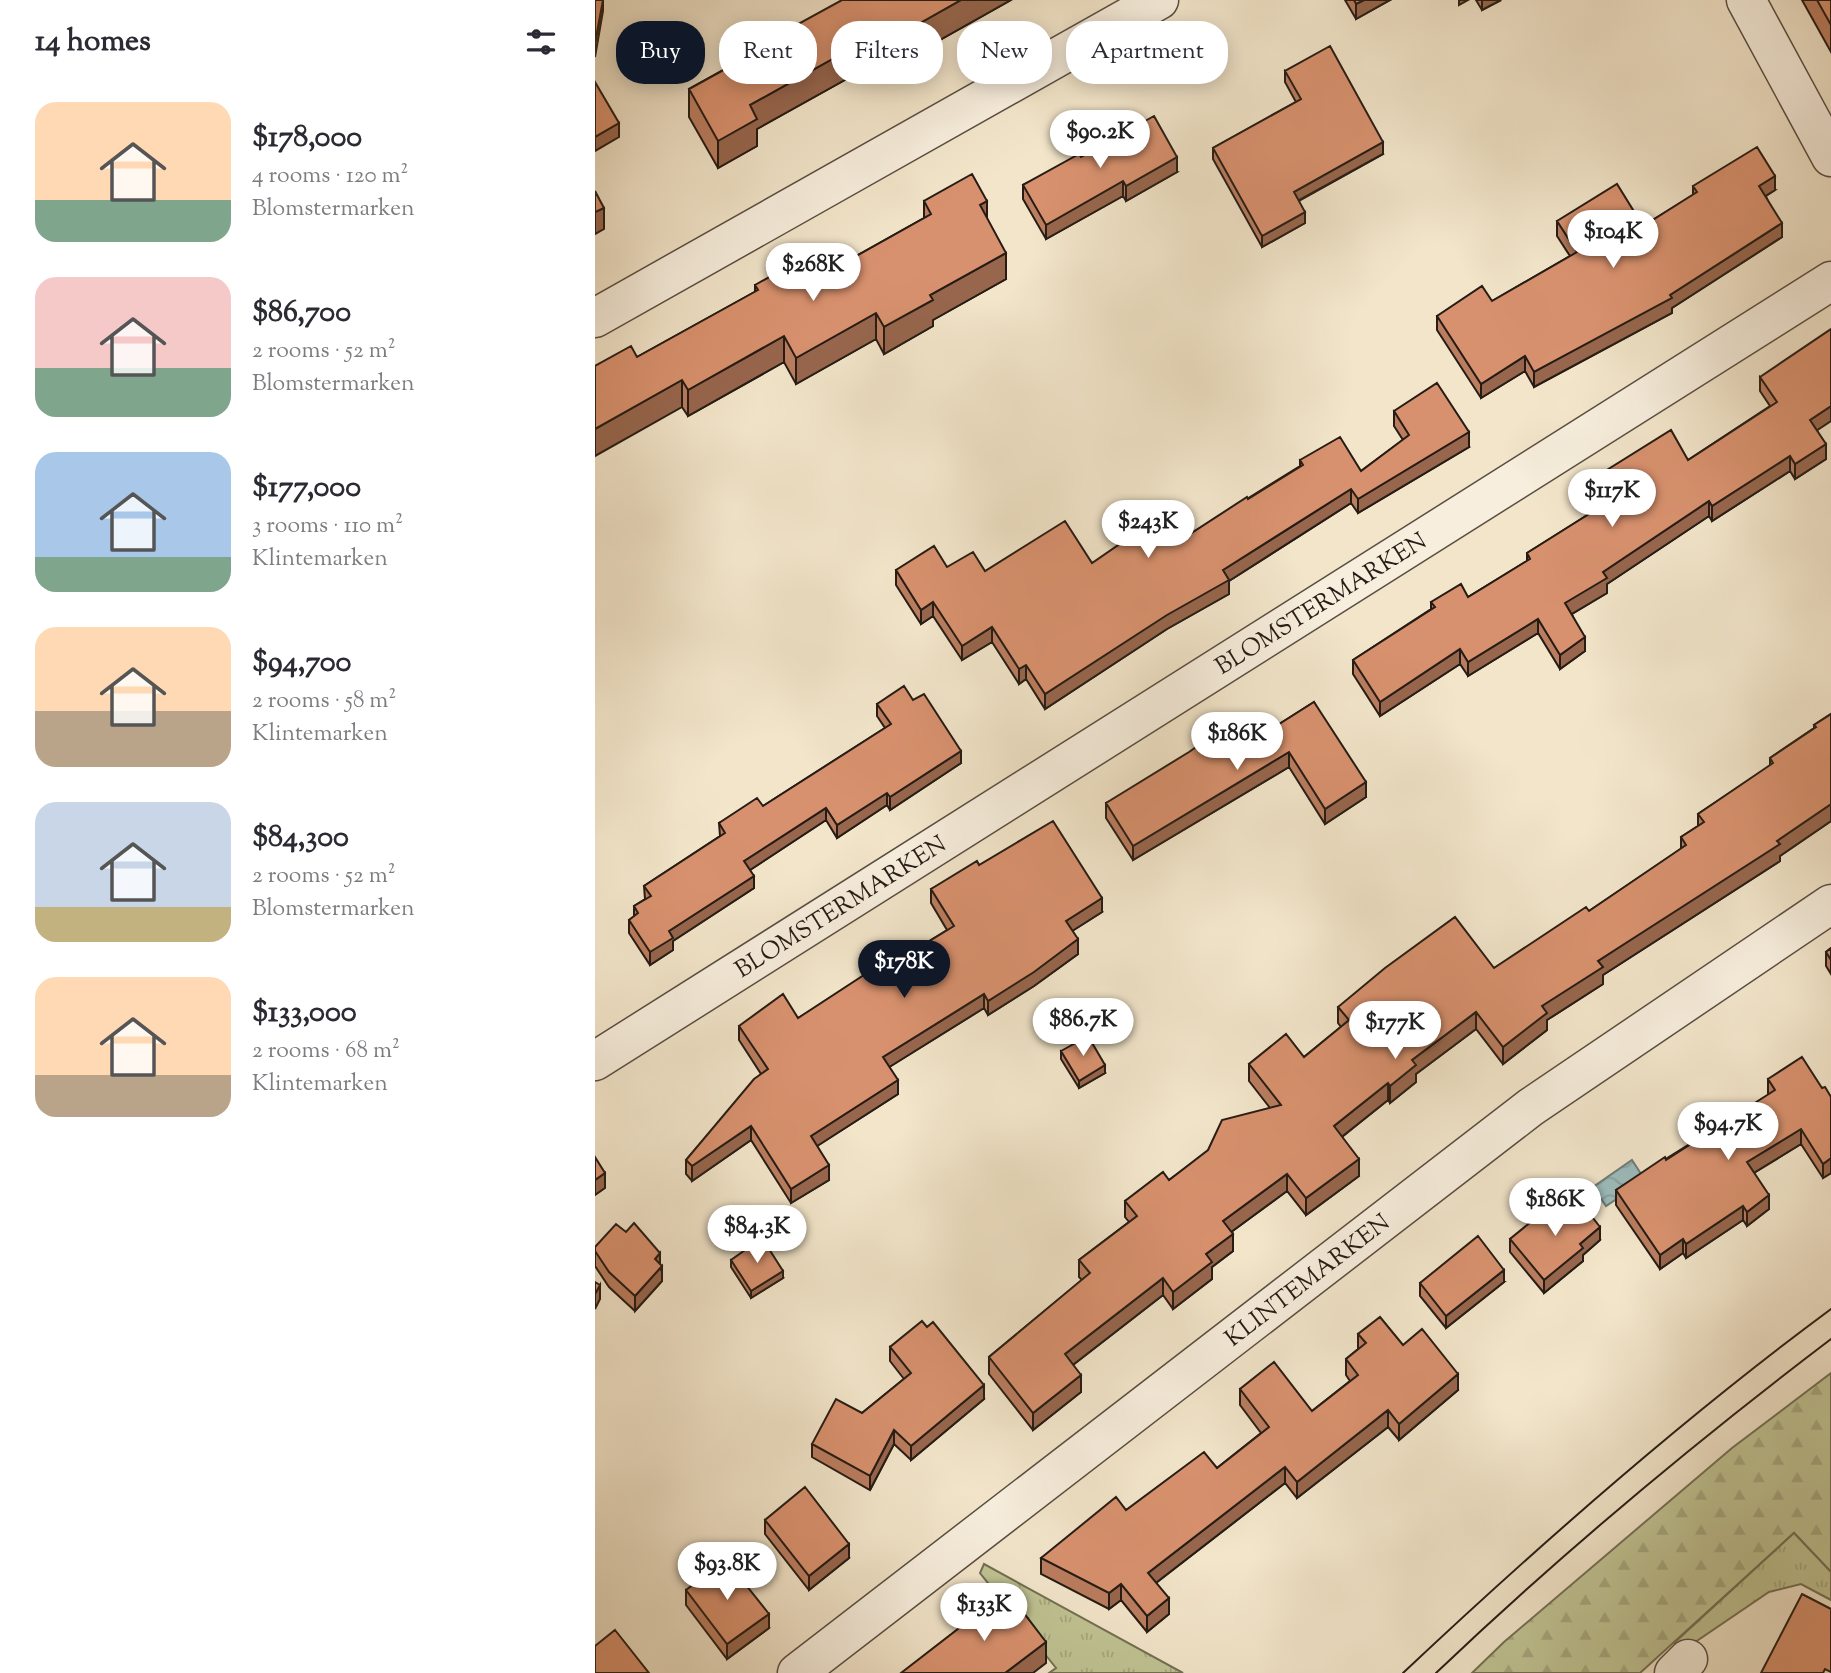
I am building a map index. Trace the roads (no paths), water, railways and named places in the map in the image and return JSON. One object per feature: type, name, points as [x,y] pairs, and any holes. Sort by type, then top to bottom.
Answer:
[{"type":"street","points":[[595,318],[1159,0]]},
{"type":"street","points":[[1746,0],[1831,157]]},
{"type":"street","name":"BLOMSTERMARKEN","points":[[595,1061],[1831,281]]},
{"type":"street","name":"KLINTEMARKEN","points":[[797,1673],[1531,1107],[1831,904]]},
{"type":"water","points":[[1632,1160],[1645,1180],[1606,1206],[1593,1187]]},
{"type":"tram line","points":[[1403,1673],[1506,1578],[1666,1439],[1831,1309]]},
{"type":"tram line","points":[[1436,1673],[1531,1585],[1629,1500],[1831,1339]]}]
